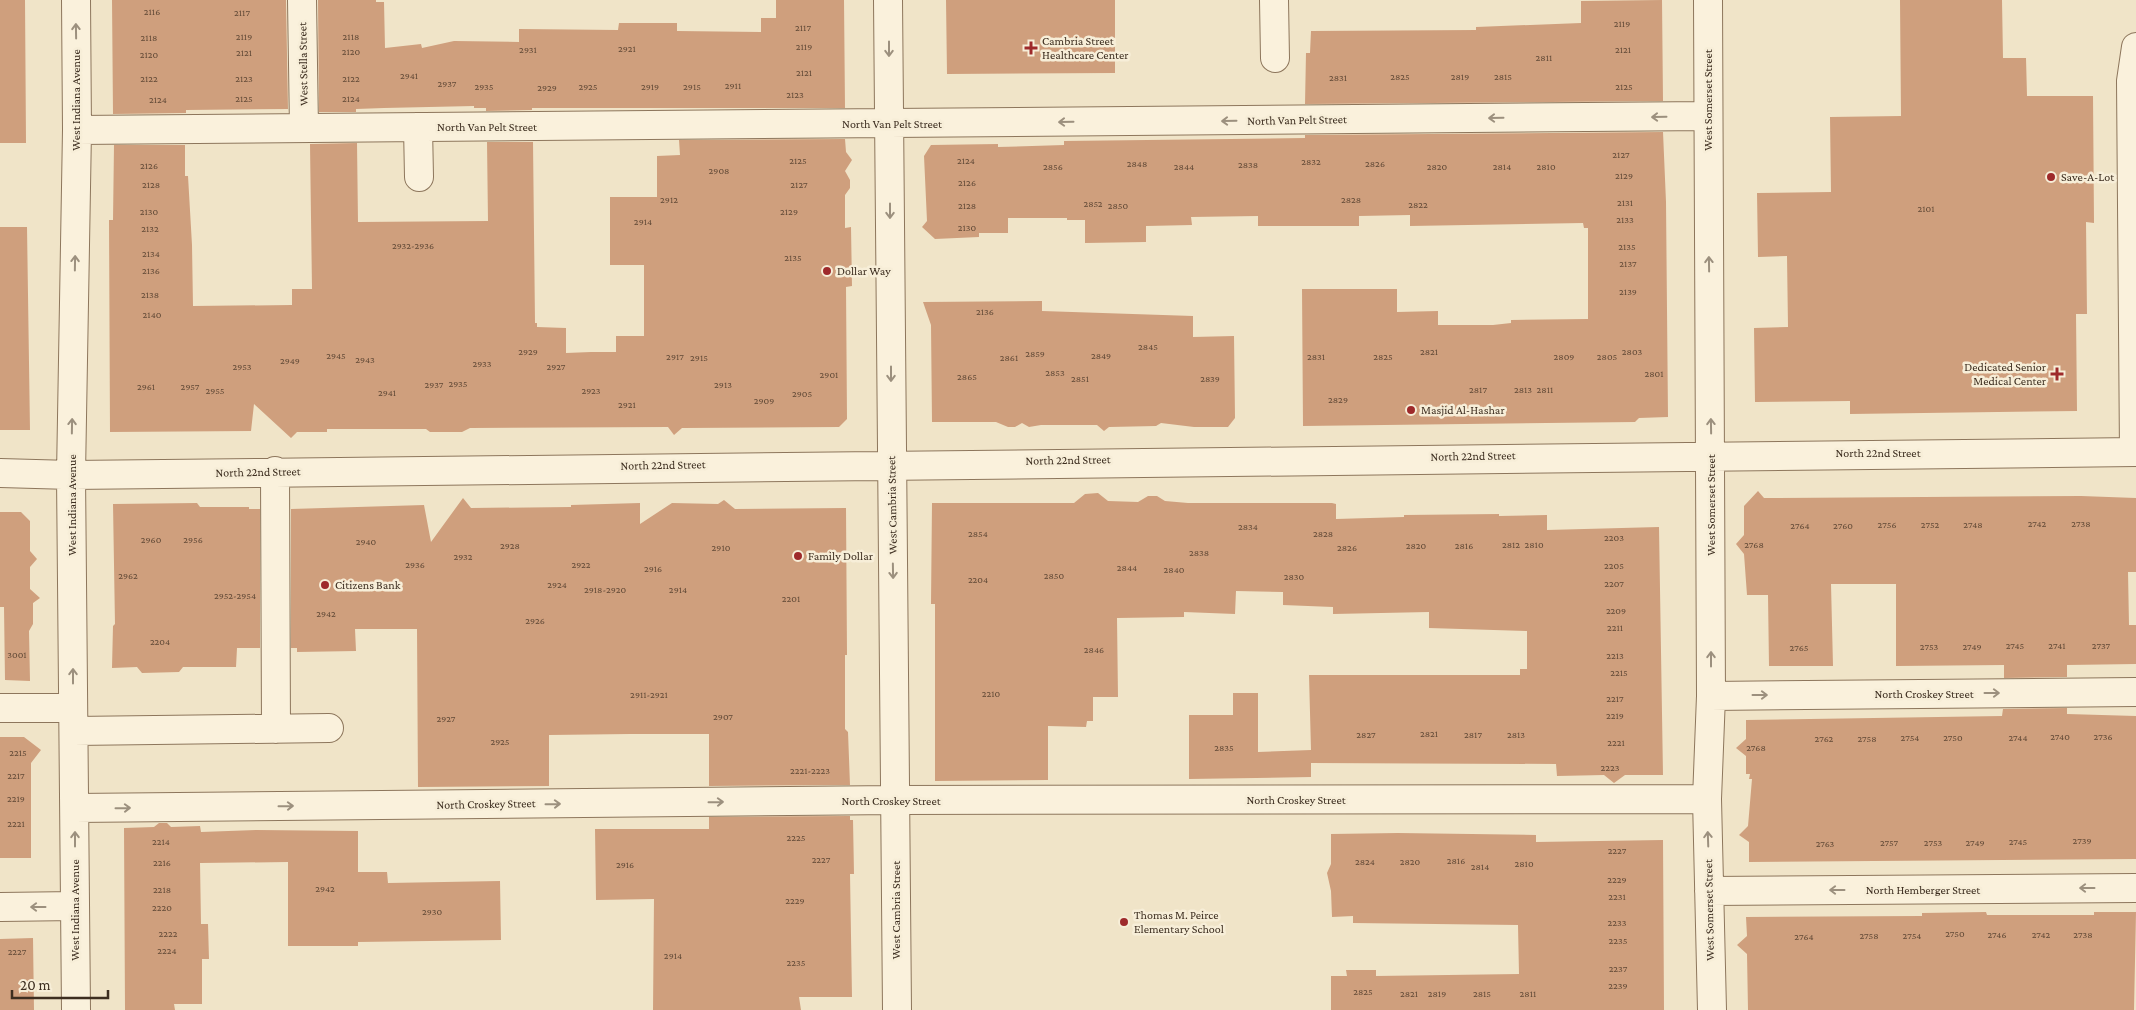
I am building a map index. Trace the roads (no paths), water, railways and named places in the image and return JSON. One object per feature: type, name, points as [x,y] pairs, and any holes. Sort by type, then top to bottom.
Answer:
[{"type":"street","name":"West Indiana Avenue","points":[[76,0],[77,130],[71,474],[76,1010]]},
{"type":"street","name":"West Stella Street","points":[[302,0],[304,128]]},
{"type":"street","name":"West Cambria Street","points":[[888,0],[897,1010]]},
{"type":"street","points":[[1274,0],[1275,58]]},
{"type":"street","name":"West Somerset Street","points":[[1708,0],[1711,696],[1707,799],[1712,1010]]},
{"type":"street","points":[[2135,452],[2131,81],[2136,47]]},
{"type":"street","name":"North Van Pelt Street","points":[[77,130],[1708,116]]},
{"type":"street","points":[[418,127],[419,177]]},
{"type":"street","name":"North 22nd Street","points":[[0,473],[71,474],[1711,453],[2135,452]]},
{"type":"street","points":[[275,471],[276,729]]},
{"type":"street","name":"North Croskey Street","points":[[1711,696],[2136,692]]},
{"type":"street","points":[[0,708],[73,720],[276,729],[329,728]]},
{"type":"street","name":"North Croskey Street","points":[[75,808],[895,800],[1707,799]]},
{"type":"street","name":"North Hemberger Street","points":[[1709,891],[2136,888]]},
{"type":"street","points":[[0,907],[75,906]]},
{"type":"place","name":"Cambria Street Healthcare Center","points":[[1031,48]]},
{"type":"place","name":"Save-A-Lot","points":[[2051,177]]},
{"type":"place","name":"Dollar Way","points":[[827,271]]},
{"type":"place","name":"Dedicated Senior Medical Center","points":[[2057,374]]},
{"type":"place","name":"Masjid Al-Hashar","points":[[1411,410]]},
{"type":"place","name":"Family Dollar","points":[[798,556]]},
{"type":"place","name":"Citizens Bank","points":[[325,585]]},
{"type":"place","name":"Thomas M. Peirce Elementary School","points":[[1124,922]]}]
